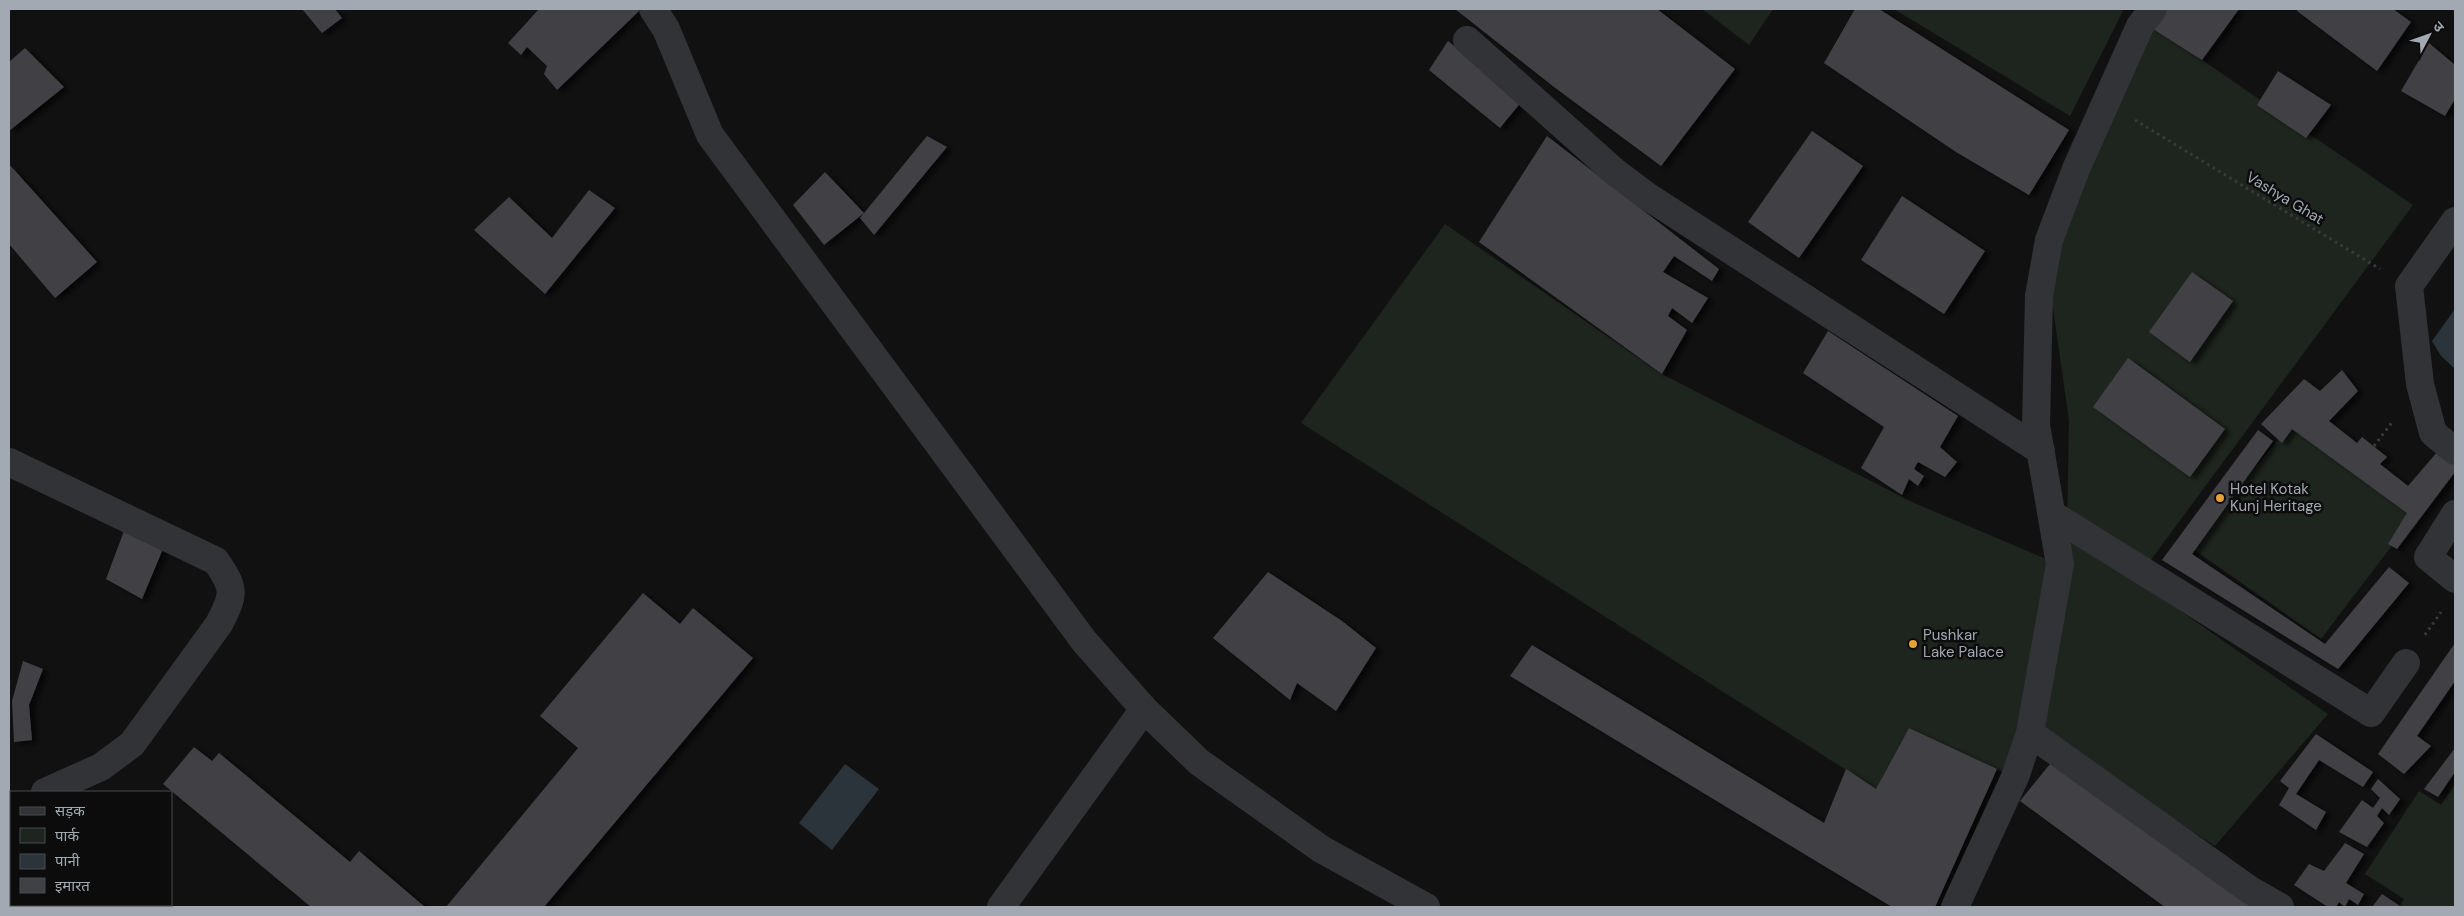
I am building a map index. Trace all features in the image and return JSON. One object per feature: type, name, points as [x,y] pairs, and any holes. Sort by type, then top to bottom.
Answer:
[{"type":"street","points":[[653,9],[666,29],[710,136],[1084,641],[1144,709],[1199,762],[1321,849],[1426,907]]},
{"type":"street","points":[[1955,907],[2015,777],[2030,733],[2060,564],[2036,425],[2040,296],[2044,264],[2057,216],[2140,26],[2153,9]]},
{"type":"street","points":[[1467,40],[1615,172],[1647,196],[2041,450]]},
{"type":"street","points":[[2455,221],[2409,286],[2420,384],[2433,433],[2455,451]]},
{"type":"street","points":[[9,462],[216,561],[230,582],[230,603],[219,624],[132,744],[101,767],[48,791]]},
{"type":"street","points":[[2455,514],[2428,557],[2455,579]]},
{"type":"street","points":[[2053,515],[2371,713],[2406,663]]},
{"type":"street","points":[[1001,907],[1144,709]]},
{"type":"street","points":[[2030,733],[2250,890],[2280,907]]},
{"type":"path","name":"Vashya Ghat","points":[[2107,103],[2409,286]]},
{"type":"path","points":[[2406,663],[2444,606]]},
{"type":"green space","points":[[1702,9],[1773,9],[1749,45]]},
{"type":"green space","points":[[1894,9],[2124,9],[2070,116]]},
{"type":"green space","points":[[2145,24],[2189,51],[2413,205],[2136,580],[2328,714],[2215,846],[2037,731],[2066,584],[2069,421],[2041,224]]},
{"type":"green space","points":[[1445,224],[1662,374],[1914,503],[2058,564],[2012,776],[1909,728],[1876,789],[1301,423]]},
{"type":"green space","points":[[2291,424],[2416,514],[2321,639],[2190,547]]},
{"type":"green space","points":[[2455,784],[2455,907],[2399,907],[2404,899],[2365,874],[2419,791],[2441,805]]},
{"type":"water","points":[[2455,309],[2455,369],[2441,356],[2432,341]]},
{"type":"water","points":[[845,764],[879,789],[832,850],[799,823]]},
{"type":"building","points":[[302,9],[335,9],[342,18],[322,33]]},
{"type":"building","points":[[539,9],[637,9],[639,11],[557,90],[544,74],[547,66],[527,47],[521,55],[508,43]]},
{"type":"building","points":[[1455,9],[1657,9],[1735,69],[1661,166],[1554,87]]},
{"type":"building","points":[[1855,9],[1879,9],[2069,130],[2029,195],[1956,152],[1824,63]]},
{"type":"building","points":[[2160,9],[2239,9],[2202,60],[2145,24]]},
{"type":"building","points":[[2298,9],[2393,9],[2411,22],[2377,71],[2297,11]]},
{"type":"building","points":[[1448,41],[1522,101],[1500,128],[1429,70]]},
{"type":"building","points":[[2429,43],[2455,65],[2455,99],[2445,116],[2401,91]]},
{"type":"building","points":[[25,48],[64,87],[9,131],[9,62]]},
{"type":"building","points":[[2278,71],[2331,105],[2306,138],[2257,105]]},
{"type":"building","points":[[1812,131],[1863,166],[1799,258],[1748,222]]},
{"type":"building","points":[[927,136],[947,147],[874,235],[860,218]]},
{"type":"building","points":[[1547,136],[1719,269],[1712,281],[1674,256],[1663,272],[1708,298],[1692,323],[1672,308],[1668,316],[1687,330],[1662,374],[1479,242]]},
{"type":"building","points":[[9,164],[97,262],[55,298],[9,244]]},
{"type":"building","points":[[825,172],[864,213],[824,245],[793,205]]},
{"type":"building","points":[[589,190],[615,208],[545,294],[474,230],[509,197],[552,238]]},
{"type":"building","points":[[1902,196],[1985,251],[1944,314],[1861,260]]},
{"type":"building","points":[[2192,272],[2233,301],[2190,362],[2149,332]]},
{"type":"building","points":[[1828,331],[1958,416],[1940,447],[1957,462],[1945,477],[1918,462],[1914,469],[1924,476],[1918,486],[1909,479],[1902,495],[1861,468],[1884,427],[1803,373]]},
{"type":"building","points":[[2128,358],[2225,429],[2190,477],[2093,407]]},
{"type":"building","points":[[2342,370],[2358,391],[2329,421],[2357,443],[2362,437],[2387,457],[2380,464],[2408,486],[2438,451],[2455,464],[2455,472],[2397,549],[2388,544],[2407,513],[2292,429],[2282,443],[2261,424],[2304,379],[2320,391]]},
{"type":"building","name":"Hotel Kotak Kunj Heritage","points":[[2258,430],[2273,441],[2192,554],[2325,644],[2389,567],[2409,583],[2338,669],[2162,560]]},
{"type":"building","points":[[127,523],[165,544],[142,599],[106,579]]},
{"type":"building","points":[[1268,572],[1342,621],[1376,648],[1336,711],[1297,683],[1290,700],[1213,638]]},
{"type":"building","points":[[643,593],[680,624],[693,608],[753,658],[544,907],[446,907],[578,748],[540,716]]},
{"type":"building","points":[[2455,643],[2455,681],[2417,736],[2431,746],[2404,774],[2378,754]]},
{"type":"building","points":[[1532,645],[1824,823],[1846,769],[1876,789],[1909,728],[1997,769],[1935,907],[1892,907],[1510,676]]},
{"type":"building","points":[[23,661],[43,669],[29,705],[32,740],[14,742],[12,701]]},
{"type":"building","points":[[2316,734],[2373,772],[2363,787],[2319,760],[2296,794],[2326,812],[2316,830],[2279,805],[2289,788],[2280,781]]},
{"type":"building","points":[[194,747],[212,761],[219,753],[350,862],[359,851],[425,907],[311,907],[163,784]]},
{"type":"building","points":[[2455,748],[2455,772],[2438,797],[2424,789]]},
{"type":"building","points":[[2054,759],[2256,907],[2165,907],[2020,801]]},
{"type":"building","points":[[2378,779],[2400,799],[2389,815],[2382,808],[2377,816],[2384,823],[2367,847],[2339,832],[2362,800],[2373,808],[2380,798],[2371,789]]},
{"type":"building","points":[[2345,843],[2364,854],[2346,883],[2364,894],[2358,905],[2349,899],[2345,907],[2339,902],[2336,907],[2328,907],[2294,885],[2309,864],[2324,871]]},
{"type":"building","points":[[2382,894],[2400,906],[2372,907]]},
{"type":"place","name":"Hotel Kotak Kunj Heritage","points":[[2220,498]]},
{"type":"place","name":"Pushkar Lake Palace","points":[[1913,644]]}]
